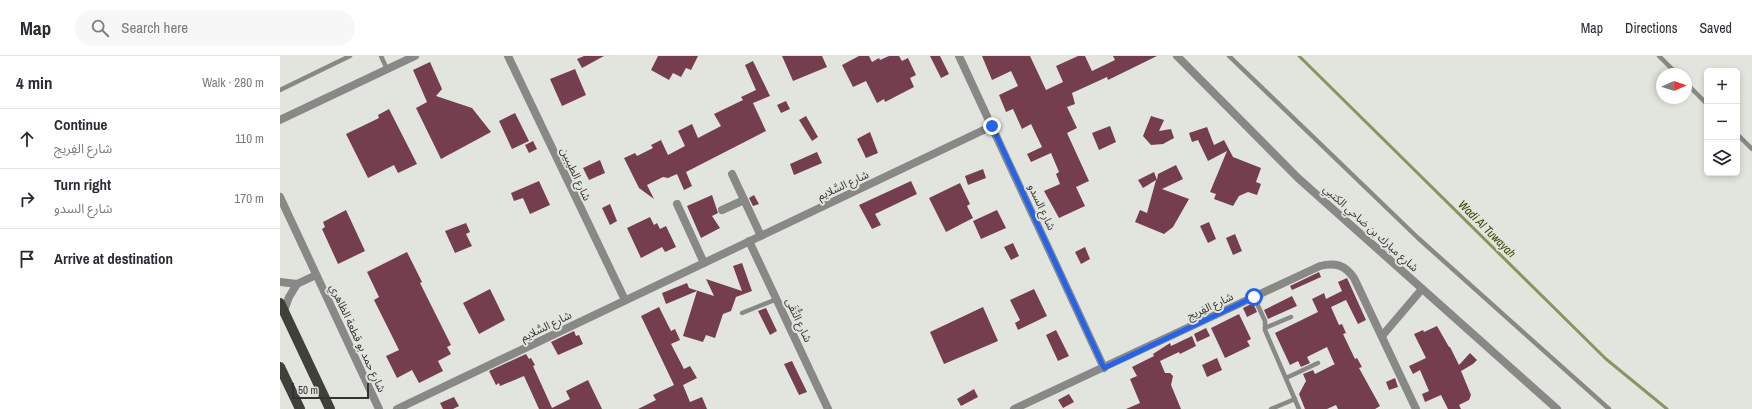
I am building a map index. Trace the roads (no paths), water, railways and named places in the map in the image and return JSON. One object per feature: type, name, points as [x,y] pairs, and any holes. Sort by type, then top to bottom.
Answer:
[{"type":"main road","points":[[282,307],[330,409]]},
{"type":"main road","points":[[280,367],[300,409]]},
{"type":"street","points":[[280,120],[415,56]]},
{"type":"street","name":"شارع الطيبين","points":[[508,56],[624,300]]},
{"type":"street","name":"شارع السدو","points":[[959,56],[1104,368]]},
{"type":"street","name":"شارع مبارك بن ضاحي الكتبي","points":[[1177,56],[1298,178],[1557,409]]},
{"type":"street","name":"شارع السَّلايم","points":[[397,409],[992,126]]},
{"type":"street","points":[[732,174],[761,236]]},
{"type":"street","name":"شارع حمد بو قطعة الظاهري","points":[[280,198],[379,409]]},
{"type":"street","points":[[722,210],[744,200]]},
{"type":"street","points":[[677,204],[704,263]]},
{"type":"street","name":"شارع التُّقَى","points":[[749,241],[828,409]]},
{"type":"street","name":"شارع الفِريج","points":[[1017,409],[1320,266],[1334,264],[1341,265],[1349,270],[1354,278],[1416,409]]},
{"type":"street","name":"شارع حمد بو قطعة الظاهري","points":[[280,282],[297,284],[316,276]]},
{"type":"street","points":[[282,307],[297,284]]},
{"type":"street","points":[[1382,336],[1422,289]]},
{"type":"lane","points":[[280,90],[350,56]]},
{"type":"lane","points":[[381,56],[387,69]]},
{"type":"lane","points":[[1229,56],[1418,238],[1609,409]]},
{"type":"lane","points":[[1659,56],[1671,68]]},
{"type":"lane","points":[[1692,89],[1704,101]]},
{"type":"lane","points":[[1740,137],[1752,149]]},
{"type":"lane","points":[[1254,297],[1265,321],[1265,328],[1299,409]]},
{"type":"lane","points":[[742,313],[776,299]]},
{"type":"lane","points":[[1265,328],[1291,317]]},
{"type":"lane","points":[[1286,378],[1318,363]]},
{"type":"lane","points":[[1271,409],[1294,399]]},
{"type":"waterway","name":"Wadi Al Tuwayah","points":[[1299,56],[1606,359],[1667,409]]}]
